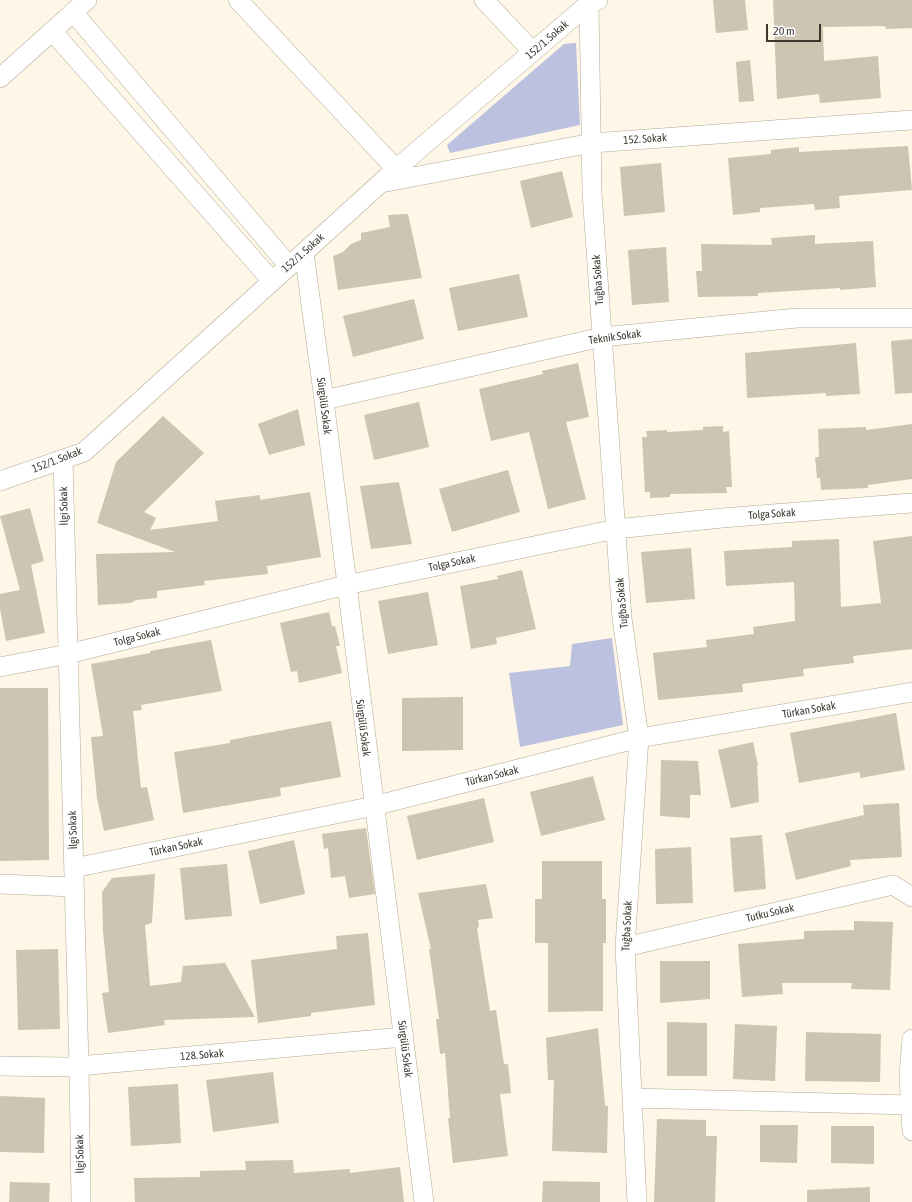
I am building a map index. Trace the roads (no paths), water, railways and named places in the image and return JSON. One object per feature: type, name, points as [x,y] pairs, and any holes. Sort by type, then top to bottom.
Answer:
[{"type":"street","points":[[238,0],[396,169]]},
{"type":"street","points":[[484,0],[533,52]]},
{"type":"street","name":"152/1. Sokak","points":[[0,481],[84,452],[396,169],[593,1]]},
{"type":"street","name":"Tuğba Sokak","points":[[593,1],[592,193],[622,618],[639,738],[625,947],[637,1202]]},
{"type":"street","points":[[0,78],[80,6],[289,266]]},
{"type":"street","points":[[52,31],[272,281]]},
{"type":"street","name":"152. Sokak","points":[[381,183],[592,143],[912,120]]},
{"type":"street","name":"Sürgülü Sokak","points":[[304,253],[324,400],[424,1202]]},
{"type":"street","name":"Teknik Sokak","points":[[324,400],[602,337],[797,318],[912,318]]},
{"type":"street","name":"İlgi Sokak","points":[[63,459],[80,1066],[81,1202]]},
{"type":"street","name":"Tolga Sokak","points":[[0,666],[68,654],[346,585],[616,529],[722,518],[912,503]]},
{"type":"street","name":"Türkan Sokak","points":[[74,868],[374,806],[639,738],[912,692]]},
{"type":"street","points":[[0,884],[74,887]]},
{"type":"street","name":"Tutku Sokak","points":[[625,947],[893,885],[912,897]]},
{"type":"street","name":"128. Sokak","points":[[0,1066],[80,1066],[404,1037]]},
{"type":"street","points":[[912,1039],[909,1075],[912,1131]]},
{"type":"street","points":[[632,1098],[911,1105]]}]
